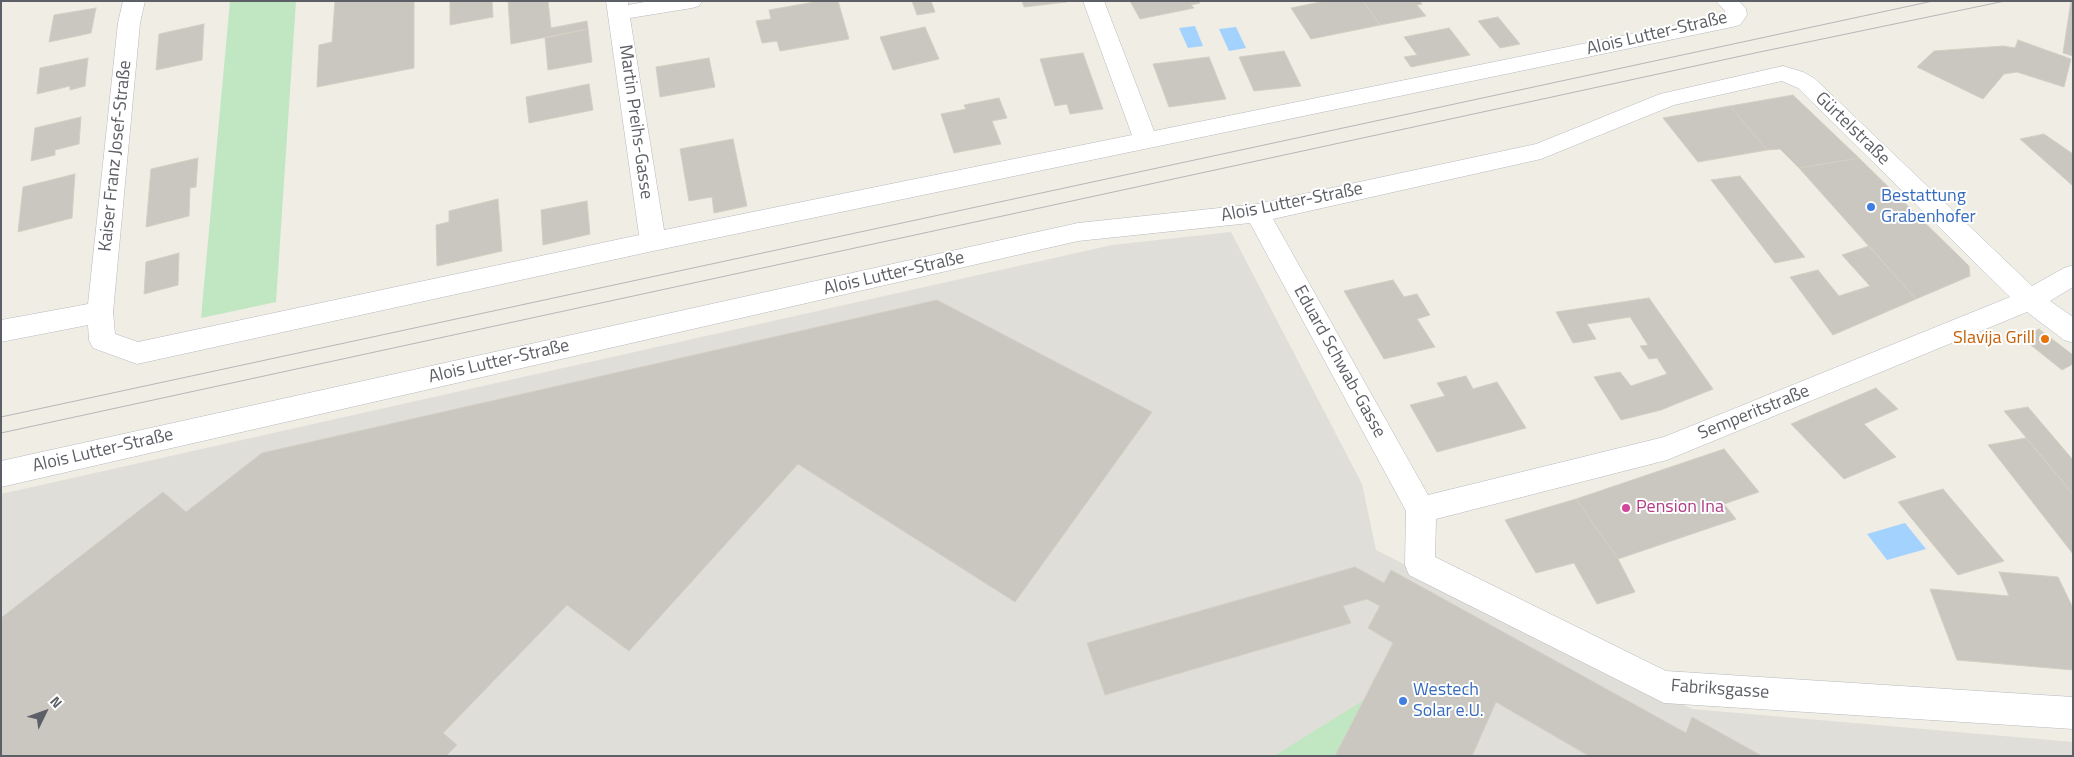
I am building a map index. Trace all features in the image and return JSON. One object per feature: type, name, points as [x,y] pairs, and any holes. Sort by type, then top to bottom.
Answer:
[{"type":"street","name":"Kaiser Franz Josef-Straße","points":[[100,312],[129,23],[134,1]]},
{"type":"street","points":[[619,7],[692,1]]},
{"type":"street","points":[[1094,1],[1146,141]]},
{"type":"street","name":"Alois Lutter-Straße","points":[[100,312],[102,340],[137,353],[653,242],[1732,20],[1736,15],[1735,10],[1726,1]]},
{"type":"street","name":"Martin Preihs-Gasse","points":[[619,7],[653,242]]},
{"type":"street","name":"Alois Lutter-Straße","points":[[1,474],[1078,232],[1257,213],[1542,151],[1668,99],[1783,74]]},
{"type":"street","name":"Gürtelstraße","points":[[1783,74],[1795,77],[1806,83],[2030,300],[2073,332]]},
{"type":"street","name":"Eduard Schwab-Gasse","points":[[1257,213],[1420,510]]},
{"type":"street","name":"Semperitstraße","points":[[1420,510],[1667,448],[2030,300],[2073,275]]},
{"type":"street","points":[[1,332],[100,312]]},
{"type":"street","name":"Fabriksgasse","points":[[1420,510],[1420,565],[1664,687],[2073,713]]},
{"type":"shaded area","points":[[1231,232],[1362,484],[1376,550],[1692,709],[2073,742],[2073,756],[1,756],[1,494],[1112,245]]},
{"type":"green space","points":[[230,1],[296,1],[276,302],[201,318]]},
{"type":"green space","points":[[1364,700],[1335,756],[1274,756]]},
{"type":"water","points":[[1195,26],[1203,46],[1188,48],[1179,28]]},
{"type":"water","points":[[1236,27],[1246,48],[1229,51],[1219,29]]},
{"type":"water","points":[[1905,523],[1926,549],[1887,560],[1867,534]]},
{"type":"building","points":[[335,1],[414,1],[414,68],[317,87],[319,45],[332,42]]},
{"type":"building","points":[[450,1],[492,1],[493,17],[450,25]]},
{"type":"building","points":[[508,1],[548,1],[551,28],[587,21],[588,29],[511,44]]},
{"type":"building","points":[[820,1],[838,1],[849,39],[780,51],[777,41],[762,43],[756,21],[771,19],[769,10]]},
{"type":"building","points":[[912,1],[931,1],[935,12],[917,15]]},
{"type":"building","points":[[1022,1],[1067,1],[1067,2],[1024,7]]},
{"type":"building","points":[[1130,1],[1199,1],[1200,3],[1191,5],[1194,8],[1140,19]]},
{"type":"building","points":[[1325,1],[1363,1],[1380,25],[1311,39],[1291,8]]},
{"type":"building","points":[[1363,1],[1420,1],[1422,4],[1417,5],[1426,16],[1380,25]]},
{"type":"building","points":[[2071,1],[2073,1],[2073,56],[2063,53]]},
{"type":"building","points":[[96,8],[91,33],[49,42],[54,15]]},
{"type":"building","points":[[1498,17],[1520,44],[1500,48],[1478,21]]},
{"type":"building","points":[[204,24],[202,60],[156,70],[159,34]]},
{"type":"building","points":[[925,27],[939,59],[893,70],[880,37]]},
{"type":"building","points":[[1449,28],[1470,55],[1411,67],[1404,57],[1417,55],[1404,37]]},
{"type":"building","points":[[588,29],[592,62],[548,70],[545,38]]},
{"type":"building","points":[[2018,40],[2071,59],[2064,87],[2017,72],[2004,74],[1983,99],[1917,67],[1934,51],[2003,46],[2015,48]]},
{"type":"building","points":[[1284,51],[1301,86],[1254,91],[1239,57]]},
{"type":"building","points":[[1083,53],[1103,109],[1070,114],[1067,104],[1055,106],[1040,59]]},
{"type":"building","points":[[1209,57],[1226,99],[1169,107],[1153,64]]},
{"type":"building","points":[[88,58],[85,86],[70,90],[70,86],[37,94],[40,68]]},
{"type":"building","points":[[709,58],[715,87],[660,97],[656,67]]},
{"type":"building","points":[[589,84],[593,110],[529,123],[526,97]]},
{"type":"building","points":[[1793,95],[1859,158],[1799,168],[1780,149],[1767,150],[1730,106]]},
{"type":"building","points":[[999,98],[1007,118],[992,121],[1001,144],[954,153],[941,114],[966,109],[964,105]]},
{"type":"building","points":[[1730,106],[1767,150],[1698,162],[1663,118]]},
{"type":"building","points":[[81,117],[79,144],[55,150],[55,155],[31,161],[35,128]]},
{"type":"building","points":[[2044,134],[2073,154],[2073,186],[2020,139]]},
{"type":"building","points":[[733,139],[747,206],[714,213],[712,197],[689,201],[680,149]]},
{"type":"building","points":[[198,158],[196,187],[190,188],[189,216],[146,227],[151,169]]},
{"type":"building","name":"Bestattung Grabenhofer","points":[[1859,158],[1969,266],[1970,276],[1916,299],[1799,168]]},
{"type":"building","points":[[75,174],[72,218],[18,232],[23,187]]},
{"type":"building","points":[[1740,176],[1805,257],[1775,263],[1711,180]]},
{"type":"building","points":[[498,199],[502,251],[437,266],[436,225],[449,222],[449,211]]},
{"type":"building","points":[[587,201],[590,234],[543,245],[541,210]]},
{"type":"building","points":[[1869,246],[1916,299],[1833,335],[1790,277],[1818,270],[1839,296],[1870,286],[1842,255]]},
{"type":"building","points":[[179,253],[178,285],[144,294],[146,262]]},
{"type":"building","points":[[1393,280],[1404,297],[1417,294],[1430,315],[1417,319],[1435,347],[1384,359],[1344,291]]},
{"type":"building","points":[[1649,298],[1713,389],[1661,410],[1621,420],[1594,377],[1620,372],[1631,386],[1667,374],[1657,358],[1649,359],[1640,346],[1648,345],[1630,317],[1587,324],[1596,339],[1573,343],[1556,312]]},
{"type":"building","points":[[937,300],[1152,412],[1015,602],[798,464],[629,651],[567,605],[443,733],[457,745],[446,756],[1,756],[1,618],[163,492],[186,512],[262,453]]},
{"type":"building","points":[[2039,329],[2073,355],[2073,364],[2062,370],[2022,338]]},
{"type":"building","points":[[1466,376],[1473,389],[1497,382],[1526,428],[1437,452],[1410,405],[1445,396],[1437,383]]},
{"type":"building","points":[[1876,388],[1898,409],[1864,424],[1896,457],[1844,479],[1791,424]]},
{"type":"building","points":[[2028,407],[2073,460],[2073,494],[2004,411]]},
{"type":"building","points":[[2026,438],[2073,494],[2073,554],[1988,445]]},
{"type":"building","points":[[1724,449],[1759,492],[1724,504],[1736,519],[1618,559],[1576,499]]},
{"type":"building","points":[[1943,489],[2004,561],[1958,575],[1898,502]]},
{"type":"building","points":[[1576,499],[1618,559],[1635,592],[1597,604],[1574,563],[1536,573],[1505,520]]},
{"type":"building","points":[[1355,567],[1384,583],[1391,570],[1686,733],[1692,717],[1762,756],[1589,756],[1496,702],[1472,756],[1335,756],[1393,643],[1368,628],[1380,606],[1367,599],[1343,606],[1351,623],[1105,695],[1087,643]]},
{"type":"building","points":[[1999,572],[2058,577],[2073,608],[2073,670],[1957,660],[1930,589],[2009,596]]},
{"type":"tram line","points":[[1,417],[1933,1]]},
{"type":"tram line","points":[[1,433],[1755,53],[2005,1]]},
{"type":"place","name":"Bestattung Grabenhofer","points":[[1871,207]]},
{"type":"place","name":"Slavija Grill","points":[[2045,339]]},
{"type":"place","name":"Pension Ina","points":[[1626,508]]},
{"type":"place","name":"Westech Solar e.U.","points":[[1403,701]]}]
